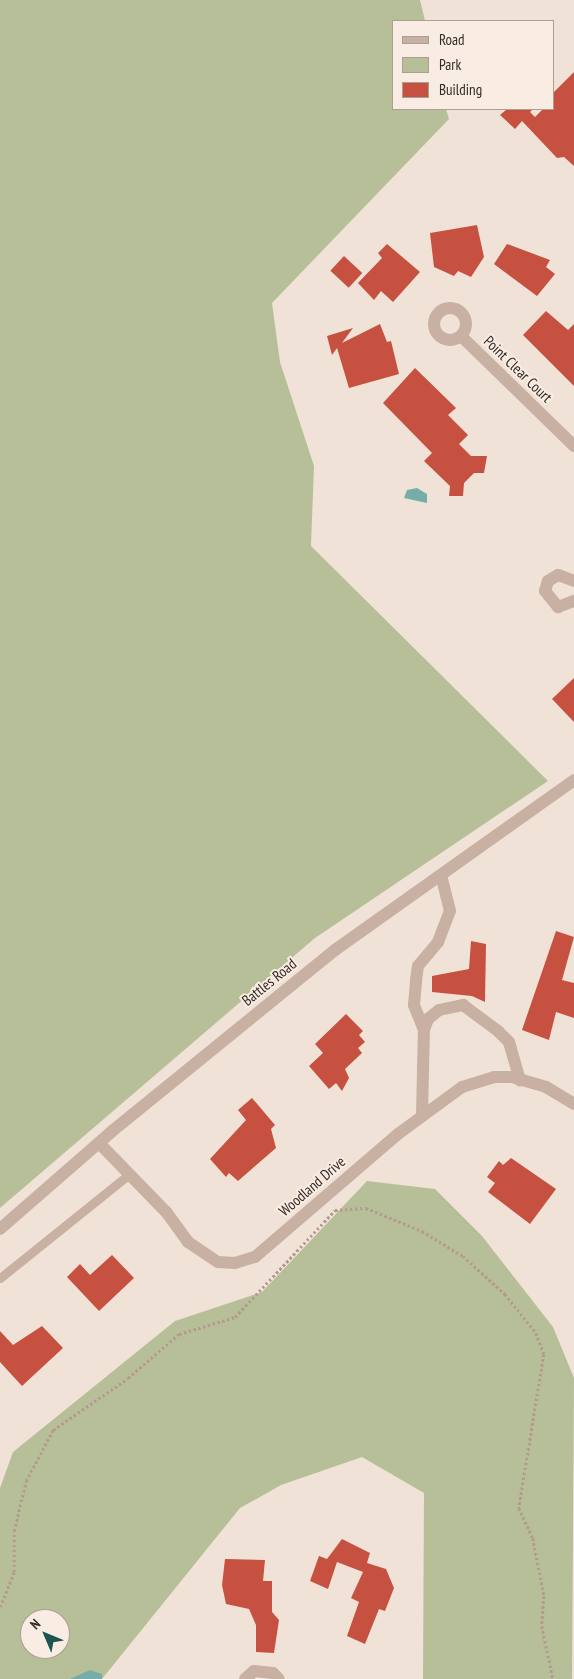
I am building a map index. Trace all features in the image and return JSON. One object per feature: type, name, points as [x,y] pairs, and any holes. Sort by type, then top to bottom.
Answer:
[{"type":"street","name":"Point Clear Court","points":[[462,336],[574,446]]},
{"type":"street","points":[[574,580],[563,575],[552,577],[545,591],[558,607],[574,601]]},
{"type":"street","name":"Battles Road","points":[[0,1229],[99,1143],[335,950],[574,780]]},
{"type":"street","points":[[424,1030],[414,1005],[416,980],[418,966],[438,942],[450,911],[441,875]]},
{"type":"street","points":[[422,1114],[424,1030],[428,1019],[439,1010],[463,1005],[509,1042],[520,1080]]},
{"type":"street","name":"Woodland Drive","points":[[99,1143],[202,1255],[235,1263],[255,1257],[422,1114],[477,1081],[520,1080],[546,1087],[574,1104]]},
{"type":"street","points":[[244,1679],[254,1671],[272,1672],[278,1679]]},
{"type":"lane","points":[[0,1278],[128,1175]]},
{"type":"path","points":[[0,1607],[14,1572],[14,1530],[26,1481],[52,1430],[128,1378],[179,1334],[235,1317],[335,1210],[366,1208],[422,1231],[463,1256],[506,1294],[536,1333],[544,1354],[519,1508],[533,1538],[544,1596],[542,1626],[553,1679]]},
{"type":"green space","points":[[0,0],[420,0],[425,20],[392,20],[392,110],[446,110],[449,119],[272,303],[280,362],[314,466],[311,546],[548,781],[315,938],[0,1208]]},
{"type":"green space","points":[[367,1181],[435,1189],[482,1236],[553,1327],[574,1378],[572,1679],[423,1679],[424,1493],[362,1457],[281,1485],[240,1508],[102,1679],[0,1679],[0,1488],[13,1452],[175,1321],[262,1292]]},
{"type":"water","points":[[417,488],[427,494],[427,503],[404,498],[407,490]]},
{"type":"water","points":[[90,1670],[102,1674],[102,1679],[70,1679]]},
{"type":"building","points":[[574,72],[574,166],[564,157],[557,158],[522,121],[515,129],[500,115],[506,110],[532,110],[530,112],[535,117],[542,110],[554,110],[554,92]]},
{"type":"building","points":[[477,225],[484,257],[471,277],[458,271],[454,276],[434,267],[430,233]]},
{"type":"building","points":[[387,244],[420,272],[393,302],[381,291],[374,300],[358,283],[382,258],[378,253]]},
{"type":"building","points":[[507,244],[550,260],[546,267],[555,274],[537,296],[494,264]]},
{"type":"building","points":[[344,256],[362,273],[349,288],[330,271]]},
{"type":"building","points":[[546,311],[568,330],[574,324],[574,386],[523,335]]},
{"type":"building","points":[[380,324],[387,342],[391,341],[399,374],[349,388],[337,348],[332,355],[327,336],[353,328],[342,343]]},
{"type":"building","points":[[415,368],[456,408],[448,415],[468,435],[459,444],[471,456],[487,456],[484,473],[474,473],[464,483],[463,496],[449,496],[450,486],[424,461],[432,453],[383,403]]},
{"type":"building","points":[[574,678],[574,722],[552,699]]},
{"type":"building","points":[[556,931],[574,937],[562,980],[574,983],[574,1018],[556,1012],[549,1040],[522,1030]]},
{"type":"building","points":[[471,941],[486,944],[485,1002],[472,996],[432,992],[432,976],[469,969]]},
{"type":"building","points":[[346,1014],[363,1031],[359,1035],[365,1042],[358,1048],[362,1053],[345,1069],[349,1078],[342,1091],[336,1083],[329,1089],[309,1066],[323,1053],[315,1044]]},
{"type":"building","points":[[252,1098],[275,1125],[271,1129],[276,1148],[238,1181],[229,1173],[226,1177],[210,1159],[246,1120],[238,1110]]},
{"type":"building","points":[[511,1158],[556,1189],[530,1224],[488,1192],[495,1183],[487,1177],[499,1161],[503,1165]]},
{"type":"building","points":[[112,1255],[134,1278],[99,1311],[67,1277],[80,1264],[90,1275]]},
{"type":"building","points":[[42,1326],[63,1348],[22,1386],[0,1362],[0,1331],[13,1345]]},
{"type":"building","points":[[342,1539],[370,1553],[367,1563],[386,1569],[394,1588],[385,1611],[379,1609],[365,1644],[347,1636],[359,1602],[351,1598],[363,1572],[337,1562],[328,1589],[310,1581],[319,1556],[327,1559]]},
{"type":"building","points":[[225,1559],[265,1560],[263,1581],[272,1581],[272,1612],[279,1620],[274,1653],[256,1652],[256,1625],[249,1609],[226,1604],[222,1585]]}]
